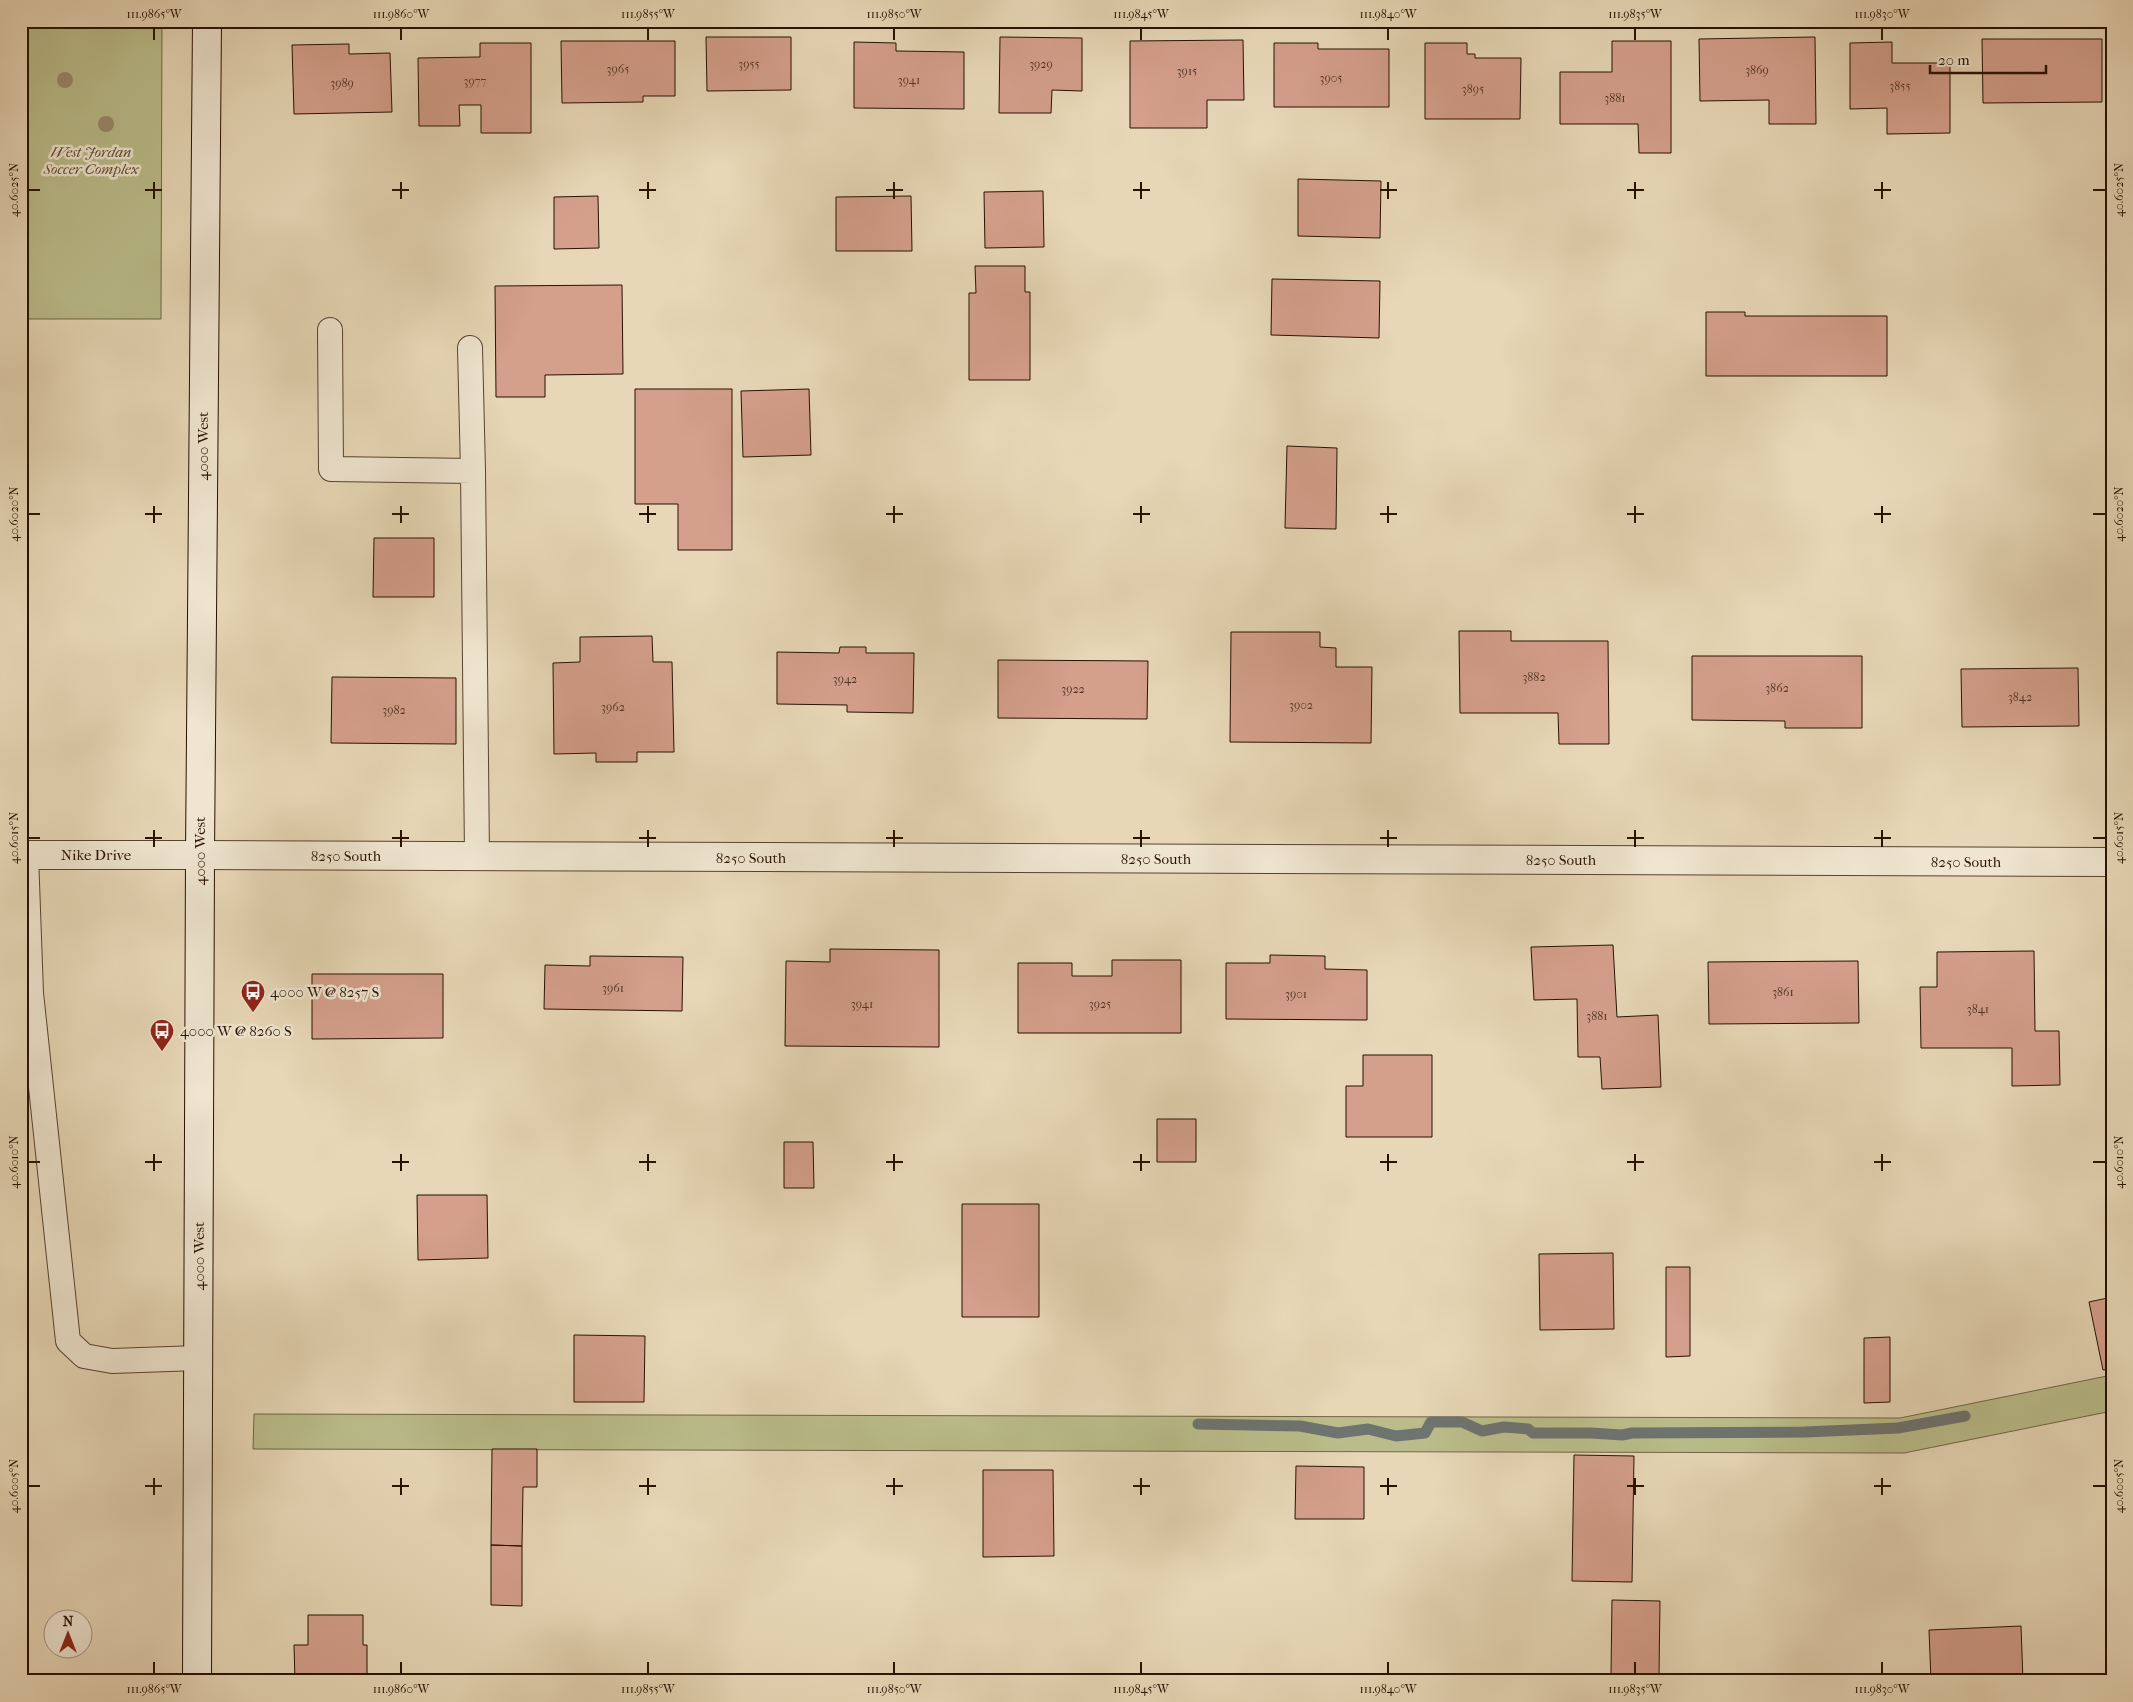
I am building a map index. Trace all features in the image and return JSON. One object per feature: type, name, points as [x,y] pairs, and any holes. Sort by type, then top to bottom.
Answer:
[{"type":"street","name":"4000 West","points":[[197,1681],[200,855],[207,21]]},
{"type":"street","name":"Nike Drive","points":[[24,855],[200,855]]},
{"type":"street","name":"8250 South","points":[[200,855],[2112,862]]},
{"type":"lane","points":[[330,330],[331,469],[473,471]]},
{"type":"lane","points":[[470,348],[477,856]]},
{"type":"lane","points":[[24,855],[31,993],[68,1341],[84,1356],[112,1361],[198,1358]]},
{"type":"green space","name":"West Jordan Soccer Complex","points":[[21,21],[162,21],[161,319],[21,319]]},
{"type":"green space","points":[[2112,1375],[2112,1411],[1904,1453],[253,1449],[254,1414],[1900,1418]]},
{"type":"building","points":[[706,37],[791,37],[791,90],[707,91]]},
{"type":"building","points":[[1000,37],[1082,38],[1082,91],[1052,90],[1051,113],[999,113]]},
{"type":"building","points":[[1815,37],[1816,124],[1769,124],[1769,100],[1700,101],[1699,39]]},
{"type":"building","points":[[1982,39],[2102,39],[2102,102],[1983,103]]},
{"type":"building","points":[[1243,40],[1244,100],[1207,100],[1207,128],[1130,128],[1130,41]]},
{"type":"building","points":[[561,41],[675,41],[675,96],[643,96],[643,102],[562,103]]},
{"type":"building","points":[[1612,41],[1671,41],[1671,153],[1639,153],[1638,124],[1560,124],[1560,72],[1612,72]]},
{"type":"building","points":[[854,42],[896,43],[896,51],[964,52],[964,109],[854,108]]},
{"type":"building","points":[[1892,42],[1892,63],[1950,63],[1950,133],[1887,134],[1887,108],[1850,109],[1850,43]]},
{"type":"building","points":[[480,43],[531,43],[531,133],[481,133],[481,105],[459,105],[460,126],[419,126],[418,58],[480,57]]},
{"type":"building","points":[[1274,43],[1318,43],[1318,49],[1389,49],[1389,107],[1274,107]]},
{"type":"building","points":[[1425,43],[1467,43],[1467,54],[1475,54],[1475,58],[1521,58],[1520,119],[1425,119]]},
{"type":"building","points":[[349,44],[349,54],[390,53],[392,112],[294,114],[292,45]]},
{"type":"building","points":[[1298,179],[1381,181],[1380,238],[1298,236]]},
{"type":"building","points":[[1043,191],[1044,247],[985,248],[984,192]]},
{"type":"building","points":[[598,196],[599,248],[554,249],[554,197]]},
{"type":"building","points":[[911,196],[912,251],[836,251],[836,197]]},
{"type":"building","points":[[975,266],[1025,266],[1025,292],[1030,292],[1030,380],[969,380],[969,293],[976,293]]},
{"type":"building","points":[[1272,279],[1380,281],[1379,338],[1271,335]]},
{"type":"building","points":[[622,285],[623,374],[545,375],[545,397],[496,397],[495,286]]},
{"type":"building","points":[[1706,312],[1745,312],[1745,316],[1887,316],[1887,376],[1706,376]]},
{"type":"building","points":[[635,389],[732,389],[732,550],[678,550],[678,504],[635,504]]},
{"type":"building","points":[[809,389],[811,455],[743,457],[741,391]]},
{"type":"building","points":[[1287,446],[1337,448],[1336,529],[1285,528]]},
{"type":"building","points":[[374,538],[434,538],[434,597],[373,597]]},
{"type":"building","points":[[1459,631],[1511,631],[1511,641],[1608,641],[1609,744],[1559,744],[1558,713],[1460,713]]},
{"type":"building","points":[[1231,632],[1320,632],[1320,647],[1336,648],[1336,667],[1372,667],[1371,743],[1230,742]]},
{"type":"building","points":[[652,636],[653,662],[672,662],[674,752],[637,752],[637,762],[596,762],[596,753],[554,754],[553,663],[580,662],[580,637]]},
{"type":"building","points":[[840,647],[866,647],[866,653],[914,653],[913,713],[847,712],[847,705],[777,704],[777,652],[839,653]]},
{"type":"building","points":[[1692,656],[1862,656],[1862,728],[1785,728],[1785,721],[1692,720]]},
{"type":"building","points":[[998,660],[1148,661],[1147,719],[998,718]]},
{"type":"building","points":[[2078,668],[2079,726],[1962,727],[1961,669]]},
{"type":"building","points":[[332,677],[456,678],[456,744],[331,743]]},
{"type":"building","points":[[1613,945],[1617,1017],[1658,1015],[1661,1087],[1602,1089],[1600,1057],[1578,1057],[1577,999],[1534,1000],[1531,947]]},
{"type":"building","points":[[830,949],[939,950],[939,1047],[785,1046],[786,961],[830,962]]},
{"type":"building","points":[[2034,951],[2035,1031],[2059,1031],[2060,1085],[2012,1086],[2012,1048],[1921,1048],[1920,987],[1937,987],[1937,952]]},
{"type":"building","points":[[1270,955],[1325,956],[1325,969],[1367,970],[1367,1020],[1226,1019],[1226,963],[1270,963]]},
{"type":"building","points":[[590,956],[683,957],[682,1011],[544,1009],[545,965],[590,966]]},
{"type":"building","points":[[1112,960],[1181,960],[1181,1033],[1018,1033],[1018,963],[1072,963],[1072,976],[1112,976]]},
{"type":"building","points":[[1858,961],[1859,1023],[1709,1024],[1708,962]]},
{"type":"building","points":[[312,974],[443,974],[443,1038],[312,1039]]},
{"type":"building","points":[[1363,1055],[1432,1055],[1432,1137],[1346,1137],[1346,1086],[1363,1086]]},
{"type":"building","points":[[1157,1119],[1196,1119],[1196,1162],[1157,1162]]},
{"type":"building","points":[[784,1142],[813,1142],[814,1188],[784,1188]]},
{"type":"building","points":[[417,1195],[487,1195],[488,1258],[418,1260]]},
{"type":"building","points":[[962,1204],[1039,1204],[1039,1317],[962,1317]]},
{"type":"building","points":[[1613,1253],[1614,1329],[1540,1330],[1539,1254]]},
{"type":"building","points":[[1666,1267],[1690,1267],[1690,1356],[1666,1357]]},
{"type":"building","points":[[2112,1297],[2112,1369],[2103,1370],[2089,1302]]},
{"type":"building","points":[[574,1335],[645,1336],[644,1402],[574,1402]]},
{"type":"building","points":[[1890,1337],[1890,1402],[1864,1403],[1864,1338]]},
{"type":"building","points":[[492,1449],[537,1449],[537,1487],[523,1487],[522,1546],[491,1545]]},
{"type":"building","points":[[1574,1455],[1634,1456],[1632,1582],[1572,1581]]},
{"type":"building","points":[[1296,1466],[1364,1467],[1364,1519],[1295,1519]]},
{"type":"building","points":[[983,1470],[1053,1470],[1054,1556],[983,1557]]},
{"type":"building","points":[[491,1545],[522,1546],[522,1606],[491,1605]]},
{"type":"building","points":[[1612,1600],[1660,1601],[1659,1674],[1611,1674]]},
{"type":"building","points":[[308,1615],[363,1615],[363,1645],[367,1645],[367,1681],[295,1681],[294,1645],[308,1645]]},
{"type":"building","points":[[2021,1626],[2023,1681],[1931,1681],[1929,1630]]},
{"type":"waterway","points":[[1198,1424],[1300,1426],[1338,1433],[1368,1429],[1396,1436],[1425,1433],[1431,1422],[1462,1422],[1482,1431],[1504,1427],[1528,1429],[1533,1433],[1622,1435],[1632,1433],[1805,1432],[1898,1428],[1965,1416]]},
{"type":"place","name":"4000 W @ 8257 S","points":[[253,1013]]},
{"type":"place","name":"4000 W @ 8260 S","points":[[162,1052]]}]
